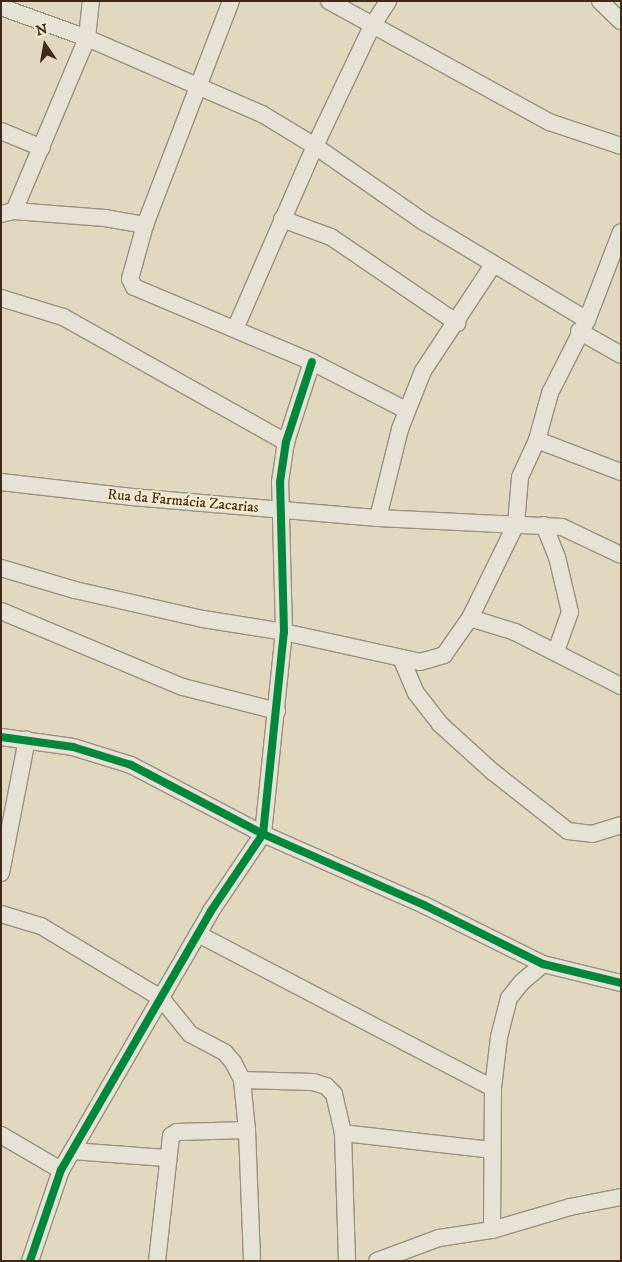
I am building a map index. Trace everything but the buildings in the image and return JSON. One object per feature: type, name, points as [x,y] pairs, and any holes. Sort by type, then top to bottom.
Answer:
[{"type":"street","points":[[91,1],[87,38],[42,148],[8,213],[105,218],[145,225]]},
{"type":"street","points":[[231,1],[145,225],[131,284],[312,362],[406,410]]},
{"type":"street","points":[[329,1],[550,122],[621,146]]},
{"type":"street","points":[[235,329],[282,219],[316,146],[372,26],[388,1]]},
{"type":"street","points":[[600,1],[621,21]]},
{"type":"street","points":[[1,7],[87,38],[199,85],[262,114],[316,146],[424,222],[583,326],[621,355]]},
{"type":"street","points":[[1,131],[42,148]]},
{"type":"street","points":[[282,219],[331,237],[457,323]]},
{"type":"street","points":[[1,568],[75,590],[203,619],[284,632],[420,662],[439,657],[452,646],[470,618],[516,524],[520,476],[537,440],[550,393],[583,326],[621,232]]},
{"type":"street","points":[[378,518],[406,410],[423,372],[493,266]]},
{"type":"street","points":[[1,298],[63,317],[286,442]]},
{"type":"street","points":[[30,1261],[61,1170],[198,934],[263,834],[284,632],[283,510],[280,482],[286,442],[312,362]]},
{"type":"street","points":[[537,440],[621,472]]},
{"type":"street","name":"Rua da Farmácia Zacarias","points":[[1,482],[378,518],[562,527],[621,555]]},
{"type":"street","points":[[544,526],[557,557],[570,612],[556,651]]},
{"type":"street","points":[[1,611],[184,688],[277,711]]},
{"type":"street","points":[[470,618],[515,632],[556,651],[621,686]]},
{"type":"street","points":[[401,658],[422,704],[440,724],[492,772],[568,831],[592,834],[621,824]]},
{"type":"street","points":[[1,737],[27,739],[73,747],[132,765],[263,834],[352,871],[543,964],[621,983]]},
{"type":"street","points":[[1,873],[27,739]]},
{"type":"street","points":[[1,914],[41,926],[161,998],[190,1034],[225,1053],[242,1080],[247,1130],[252,1261]]},
{"type":"street","points":[[198,934],[493,1088]]},
{"type":"street","points":[[492,1230],[493,1088],[499,1037],[509,998],[523,981],[543,964]]},
{"type":"street","points":[[242,1080],[313,1082],[326,1086],[338,1102],[343,1133],[347,1261]]},
{"type":"street","points":[[157,1261],[166,1158],[170,1140],[177,1132],[247,1130]]},
{"type":"street","points":[[343,1133],[492,1150]]},
{"type":"street","points":[[1,1135],[61,1170]]},
{"type":"street","points":[[72,1151],[166,1158]]},
{"type":"street","points":[[377,1261],[438,1238],[492,1230],[570,1207],[621,1197]]},
{"type":"cycle path","points":[[30,1261],[61,1170],[211,911],[263,834],[284,632],[280,482],[286,442],[312,362]]},
{"type":"cycle path","points":[[1,737],[73,747],[131,765],[263,834],[424,905],[543,964],[621,983]]}]
